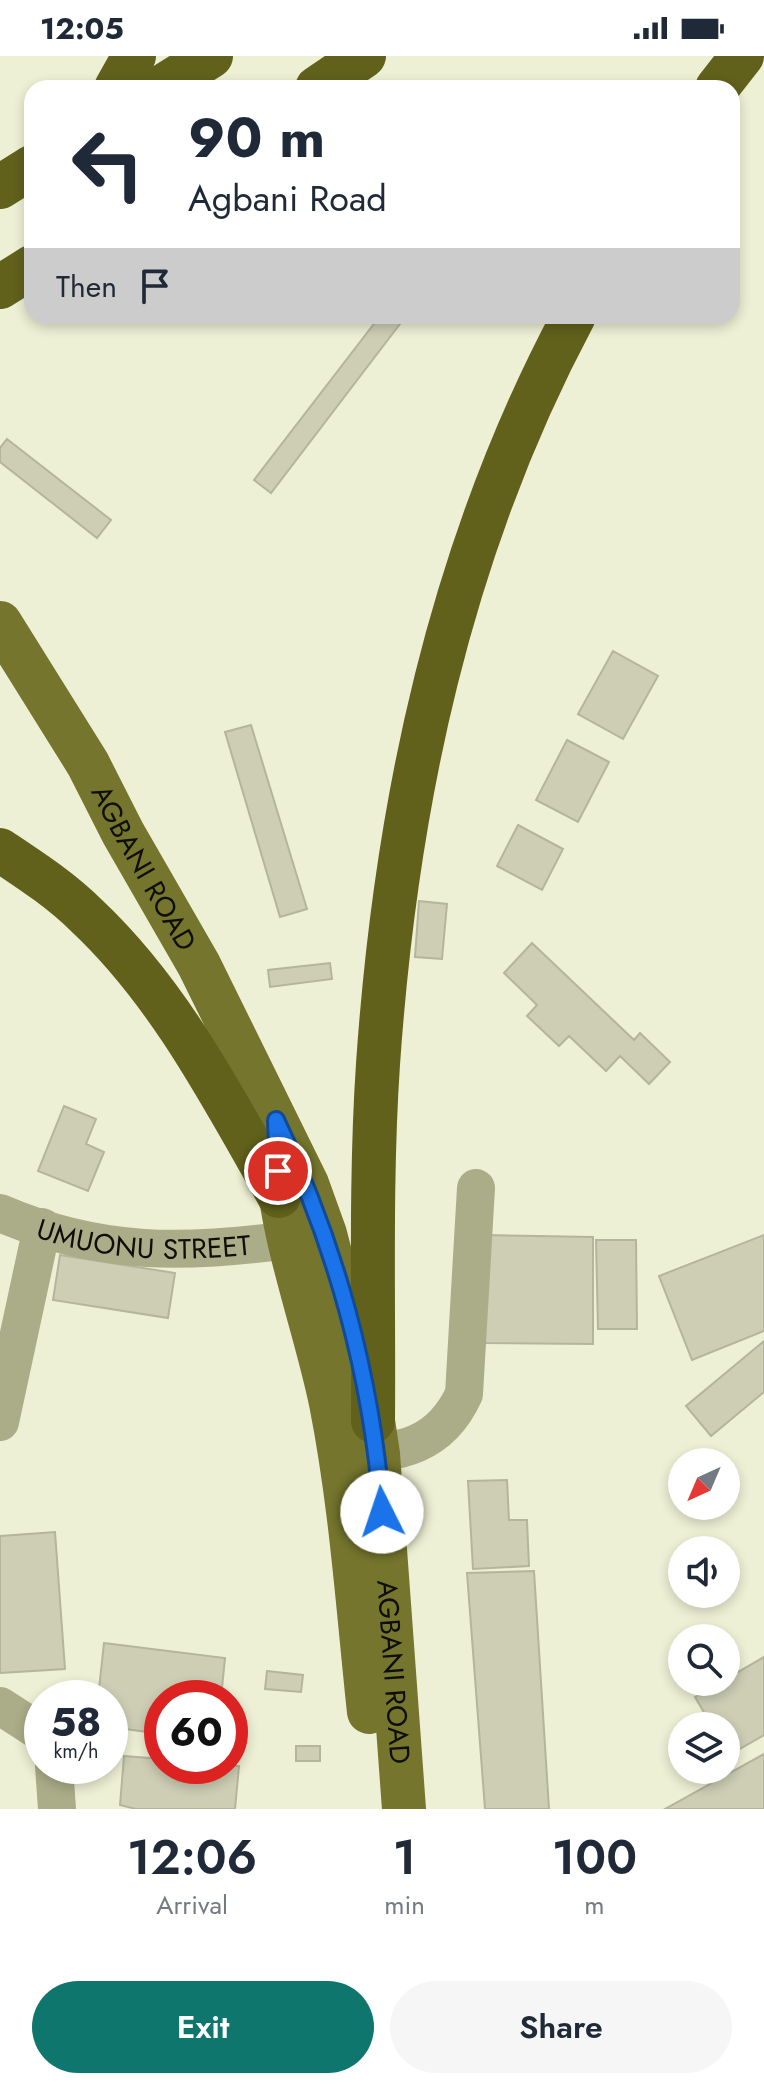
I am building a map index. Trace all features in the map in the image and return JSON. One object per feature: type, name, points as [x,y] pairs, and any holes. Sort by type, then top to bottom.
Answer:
[{"type":"highway","points":[[120,80],[134,56]]},
{"type":"highway","points":[[173,80],[211,56]]},
{"type":"highway","points":[[329,80],[364,56]]},
{"type":"highway","points":[[723,80],[742,56]]},
{"type":"highway","points":[[0,187],[24,172]]},
{"type":"highway","points":[[0,287],[24,272]]},
{"type":"highway","points":[[364,1444],[378,1066],[406,811],[442,647],[490,495],[538,382],[570,324]]},
{"type":"highway","points":[[0,850],[86,915],[159,997],[215,1084],[279,1196]]},
{"type":"main road","name":"AGBANI ROAD","points":[[0,623],[88,764],[123,833],[199,965],[307,1184],[325,1234],[364,1444],[404,1809]]},
{"type":"main road","name":"AGBANI ROAD","points":[[276,1120],[279,1196],[317,1337],[364,1444],[377,1809]]},
{"type":"street","points":[[364,1444],[430,1440],[452,1420],[464,1394],[476,1188]]},
{"type":"street","name":"UMUONU STREET","points":[[0,1213],[123,1247],[179,1252],[291,1240]]},
{"type":"street","points":[[0,1422],[42,1227]]},
{"type":"street","points":[[0,1706],[24,1721]]},
{"type":"street","points":[[55,1784],[57,1809]]},
{"type":"building","points":[[374,324],[400,324],[271,493],[254,480]]},
{"type":"building","points":[[7,439],[111,520],[97,538],[0,462],[0,448]]},
{"type":"building","points":[[613,651],[658,676],[623,739],[578,714]]},
{"type":"building","points":[[251,725],[307,909],[280,917],[225,732]]},
{"type":"building","points":[[567,740],[609,762],[578,822],[536,800]]},
{"type":"building","points":[[518,825],[563,849],[542,890],[497,866]]},
{"type":"building","points":[[419,901],[447,904],[442,959],[415,957]]},
{"type":"building","points":[[532,943],[634,1040],[640,1033],[670,1062],[649,1084],[620,1056],[606,1071],[569,1036],[559,1046],[527,1016],[537,1005],[504,973]]},
{"type":"building","points":[[330,963],[332,979],[270,987],[268,970]]},
{"type":"building","points":[[64,1106],[96,1119],[86,1144],[104,1152],[88,1191],[38,1171]]},
{"type":"building","points":[[482,1235],[593,1237],[593,1344],[482,1343]]},
{"type":"building","points":[[764,1235],[764,1331],[692,1360],[659,1276]]},
{"type":"building","points":[[596,1240],[636,1240],[637,1329],[598,1329]]},
{"type":"building","points":[[60,1255],[175,1273],[168,1318],[53,1300]]},
{"type":"building","points":[[764,1341],[764,1392],[711,1436],[686,1406]]},
{"type":"building","points":[[507,1480],[509,1520],[527,1520],[529,1566],[473,1569],[468,1481]]},
{"type":"building","points":[[55,1532],[65,1669],[0,1673],[0,1536]]},
{"type":"building","points":[[534,1571],[549,1809],[485,1809],[467,1573]]},
{"type":"building","points":[[104,1643],[225,1658],[223,1680],[144,1680],[144,1732],[128,1729],[128,1680],[100,1680]]},
{"type":"building","points":[[764,1657],[764,1735],[740,1749],[740,1712],[704,1712],[695,1697],[740,1696],[740,1671]]},
{"type":"building","points":[[267,1671],[303,1675],[301,1692],[265,1689]]},
{"type":"building","points":[[296,1746],[320,1746],[320,1761],[296,1761]]},
{"type":"building","points":[[764,1754],[764,1809],[665,1809],[710,1784],[740,1784],[740,1767]]},
{"type":"building","points":[[128,1756],[144,1758],[144,1784],[237,1784],[235,1809],[136,1809],[120,1805],[122,1784],[128,1784]]},
{"type":"route","points":[[278,1171],[276,1120],[307,1184],[325,1234],[373,1421],[382,1512]]}]
